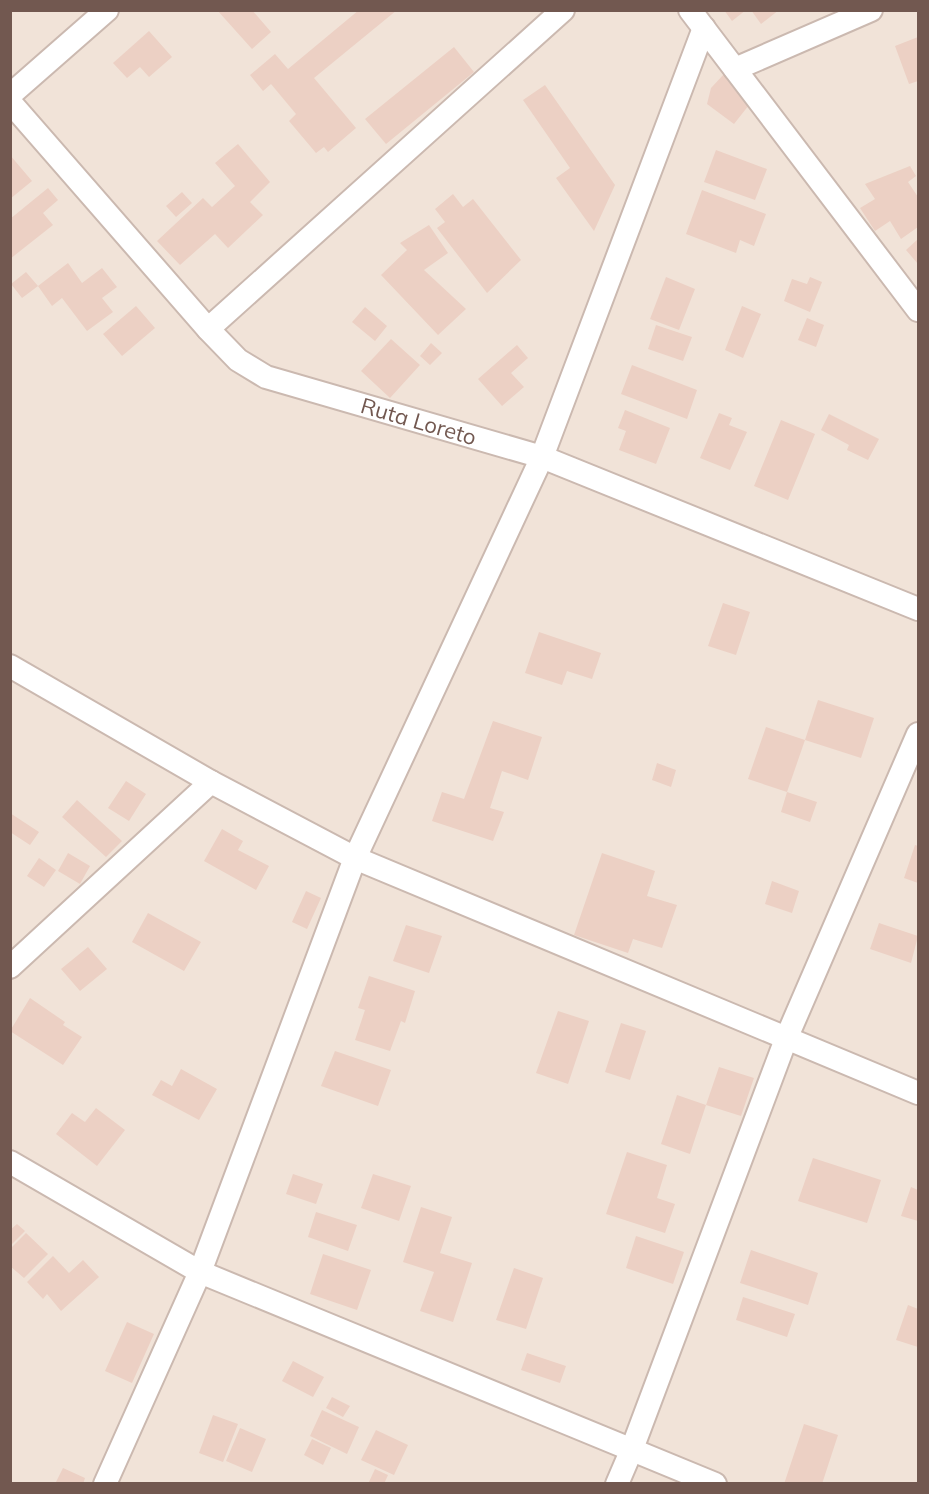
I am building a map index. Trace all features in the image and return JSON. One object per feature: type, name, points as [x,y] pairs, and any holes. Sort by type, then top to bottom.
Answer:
[{"type":"street","points":[[10,95],[107,10]]},
{"type":"street","points":[[208,329],[563,10]]},
{"type":"street","points":[[735,69],[870,10]]},
{"type":"street","points":[[697,19],[918,307]]},
{"type":"street","points":[[105,1484],[200,1272],[355,858],[542,457],[697,19]]},
{"type":"street","name":"Ruta Loreto","points":[[10,102],[208,329],[238,360],[266,377],[542,457],[918,609]]},
{"type":"street","points":[[10,666],[211,782],[355,858],[918,1093]]},
{"type":"street","points":[[617,1484],[786,1039],[918,734]]},
{"type":"street","points":[[10,967],[211,782]]},
{"type":"street","points":[[10,1162],[200,1272],[715,1484]]},
{"type":"shaded area","points":[[11,11],[918,11],[918,1483],[11,1483]]},
{"type":"building","points":[[217,10],[252,10],[271,32],[252,49]]},
{"type":"building","points":[[359,10],[397,10],[314,78],[356,128],[328,152],[324,147],[316,153],[289,121],[296,114],[271,84],[263,91],[250,75],[275,54],[288,69]]},
{"type":"building","points":[[724,10],[746,10],[732,21]]},
{"type":"building","points":[[751,10],[779,10],[761,24]]},
{"type":"building","points":[[149,31],[172,57],[149,77],[140,67],[127,78],[113,63]]},
{"type":"building","points":[[918,37],[918,81],[909,84],[895,46]]},
{"type":"building","points":[[454,47],[474,72],[386,144],[365,119]]},
{"type":"building","points":[[725,73],[749,105],[734,124],[707,104],[711,88]]},
{"type":"building","points":[[545,85],[615,185],[594,231],[556,178],[570,168],[523,100]]},
{"type":"building","points":[[238,144],[270,182],[250,202],[263,215],[228,248],[215,234],[180,265],[157,241],[203,198],[212,207],[235,186],[215,163]]},
{"type":"building","points":[[716,150],[767,169],[755,200],[704,182]]},
{"type":"building","points":[[10,155],[32,181],[10,199]]},
{"type":"building","points":[[910,166],[916,176],[908,182],[918,197],[918,227],[901,239],[890,221],[875,231],[860,208],[875,199],[865,184]]},
{"type":"building","points":[[48,188],[58,200],[43,213],[53,225],[10,259],[10,219]]},
{"type":"building","points":[[702,190],[766,214],[754,246],[740,240],[736,253],[686,234]]},
{"type":"building","points":[[182,192],[192,203],[176,217],[166,206]]},
{"type":"building","points":[[453,194],[463,207],[473,199],[521,260],[487,293],[437,228],[445,222],[435,209]]},
{"type":"building","points":[[429,225],[448,253],[424,270],[466,309],[438,335],[381,275],[407,250],[400,243]]},
{"type":"building","points":[[918,239],[918,264],[906,250]]},
{"type":"building","points":[[68,263],[82,283],[102,268],[117,287],[102,298],[113,312],[87,331],[62,298],[52,306],[38,286]]},
{"type":"building","points":[[26,272],[38,286],[22,298],[11,284]]},
{"type":"building","points":[[666,277],[695,289],[679,330],[650,319]]},
{"type":"building","points":[[810,277],[822,282],[810,312],[784,301],[792,279],[807,284]]},
{"type":"building","points":[[136,306],[155,328],[122,356],[103,334]]},
{"type":"building","points":[[742,306],[761,314],[743,358],[725,350]]},
{"type":"building","points":[[365,307],[387,326],[375,341],[352,322]]},
{"type":"building","points":[[807,318],[824,325],[816,347],[798,340]]},
{"type":"building","points":[[656,325],[692,337],[683,361],[648,349]]},
{"type":"building","points":[[391,339],[420,365],[390,398],[361,371]]},
{"type":"building","points":[[431,343],[442,353],[430,365],[420,356]]},
{"type":"building","points":[[517,345],[528,358],[511,373],[524,387],[502,406],[478,379]]},
{"type":"building","points":[[632,365],[697,390],[687,419],[621,394]]},
{"type":"building","points":[[625,410],[670,428],[656,464],[619,450],[626,431],[618,428]]},
{"type":"building","points":[[719,413],[732,418],[729,425],[747,432],[730,470],[700,458]]},
{"type":"building","points":[[829,414],[879,439],[868,460],[847,450],[849,445],[821,430]]},
{"type":"building","points":[[781,420],[815,434],[788,500],[754,486]]},
{"type":"building","points":[[723,603],[750,612],[736,655],[708,646]]},
{"type":"building","points":[[539,632],[601,653],[592,679],[567,671],[562,685],[525,673]]},
{"type":"building","points":[[818,700],[874,718],[861,758],[805,740]]},
{"type":"building","points":[[493,721],[542,737],[528,780],[502,771],[490,808],[504,812],[493,841],[432,821],[442,792],[464,799]]},
{"type":"building","points":[[766,727],[805,740],[787,792],[748,779]]},
{"type":"building","points":[[657,763],[676,770],[671,787],[652,780]]},
{"type":"building","points":[[126,781],[146,794],[129,821],[108,808]]},
{"type":"building","points":[[787,792],[817,802],[810,822],[781,812]]},
{"type":"building","points":[[77,800],[122,841],[106,857],[62,817]]},
{"type":"building","points":[[10,813],[39,832],[30,845],[10,832]]},
{"type":"building","points":[[222,829],[243,841],[238,850],[269,866],[256,890],[204,861]]},
{"type":"building","points":[[915,845],[918,846],[918,883],[904,878]]},
{"type":"building","points":[[68,853],[90,866],[80,884],[58,871]]},
{"type":"building","points":[[602,853],[655,871],[647,896],[677,905],[662,948],[633,939],[628,953],[574,935]]},
{"type":"building","points":[[39,858],[56,870],[44,887],[27,876]]},
{"type":"building","points":[[772,881],[799,891],[792,913],[765,904]]},
{"type":"building","points":[[306,891],[321,898],[307,929],[292,922]]},
{"type":"building","points":[[148,913],[201,942],[184,971],[132,942]]},
{"type":"building","points":[[879,923],[918,936],[911,963],[870,949]]},
{"type":"building","points":[[406,925],[442,936],[429,973],[393,961]]},
{"type":"building","points":[[88,947],[107,969],[80,991],[61,969]]},
{"type":"building","points":[[369,976],[415,991],[405,1023],[401,1021],[390,1051],[355,1040],[365,1010],[358,1008]]},
{"type":"building","points":[[30,998],[65,1022],[63,1025],[82,1037],[63,1065],[10,1031]]},
{"type":"building","points":[[558,1011],[589,1021],[568,1084],[536,1073]]},
{"type":"building","points":[[621,1023],[646,1031],[630,1080],[605,1072]]},
{"type":"building","points":[[335,1051],[391,1070],[378,1106],[321,1086]]},
{"type":"building","points":[[719,1067],[754,1078],[741,1116],[706,1105]]},
{"type":"building","points":[[181,1069],[217,1089],[199,1120],[152,1095],[161,1080],[172,1086]]},
{"type":"building","points":[[677,1095],[706,1105],[690,1154],[661,1144]]},
{"type":"building","points":[[96,1108],[125,1130],[97,1166],[56,1134],[72,1113],[85,1122]]},
{"type":"building","points":[[627,1152],[667,1165],[657,1198],[675,1204],[665,1233],[606,1214]]},
{"type":"building","points":[[813,1158],[881,1180],[867,1223],[798,1201]]},
{"type":"building","points":[[293,1174],[323,1184],[316,1204],[286,1194]]},
{"type":"building","points":[[373,1174],[411,1186],[399,1221],[361,1208]]},
{"type":"building","points":[[911,1187],[918,1190],[918,1221],[901,1216]]},
{"type":"building","points":[[421,1207],[452,1217],[440,1253],[472,1263],[453,1322],[420,1311],[434,1272],[403,1262]]},
{"type":"building","points":[[316,1212],[357,1225],[348,1251],[308,1237]]},
{"type":"building","points":[[17,1224],[25,1231],[10,1246],[10,1230]]},
{"type":"building","points":[[26,1233],[48,1254],[24,1278],[10,1266],[10,1249]]},
{"type":"building","points":[[636,1236],[684,1252],[673,1284],[626,1268]]},
{"type":"building","points":[[751,1250],[818,1273],[808,1305],[740,1283]]},
{"type":"building","points":[[323,1254],[371,1270],[357,1310],[310,1294]]},
{"type":"building","points":[[53,1256],[69,1273],[83,1260],[99,1277],[61,1311],[47,1294],[43,1299],[27,1282]]},
{"type":"building","points":[[514,1268],[543,1278],[526,1329],[496,1320]]},
{"type":"building","points":[[743,1297],[795,1314],[787,1337],[736,1320]]},
{"type":"building","points":[[908,1305],[918,1309],[918,1347],[896,1340]]},
{"type":"building","points":[[127,1322],[154,1334],[132,1383],[105,1371]]},
{"type":"building","points":[[527,1353],[566,1366],[560,1383],[521,1370]]},
{"type":"building","points":[[293,1361],[324,1377],[313,1397],[282,1381]]},
{"type":"building","points":[[332,1397],[350,1406],[343,1417],[326,1408]]},
{"type":"building","points":[[322,1410],[359,1427],[347,1454],[310,1436]]},
{"type":"building","points":[[213,1415],[238,1424],[223,1462],[199,1453]]},
{"type":"building","points":[[804,1424],[838,1435],[822,1484],[784,1484]]},
{"type":"building","points":[[240,1428],[266,1439],[252,1472],[226,1461]]},
{"type":"building","points":[[376,1430],[408,1445],[394,1475],[361,1460]]},
{"type":"building","points":[[312,1439],[331,1448],[323,1465],[304,1455]]},
{"type":"building","points":[[63,1468],[85,1478],[83,1484],[55,1484]]},
{"type":"building","points":[[375,1469],[388,1475],[384,1484],[368,1484]]}]
